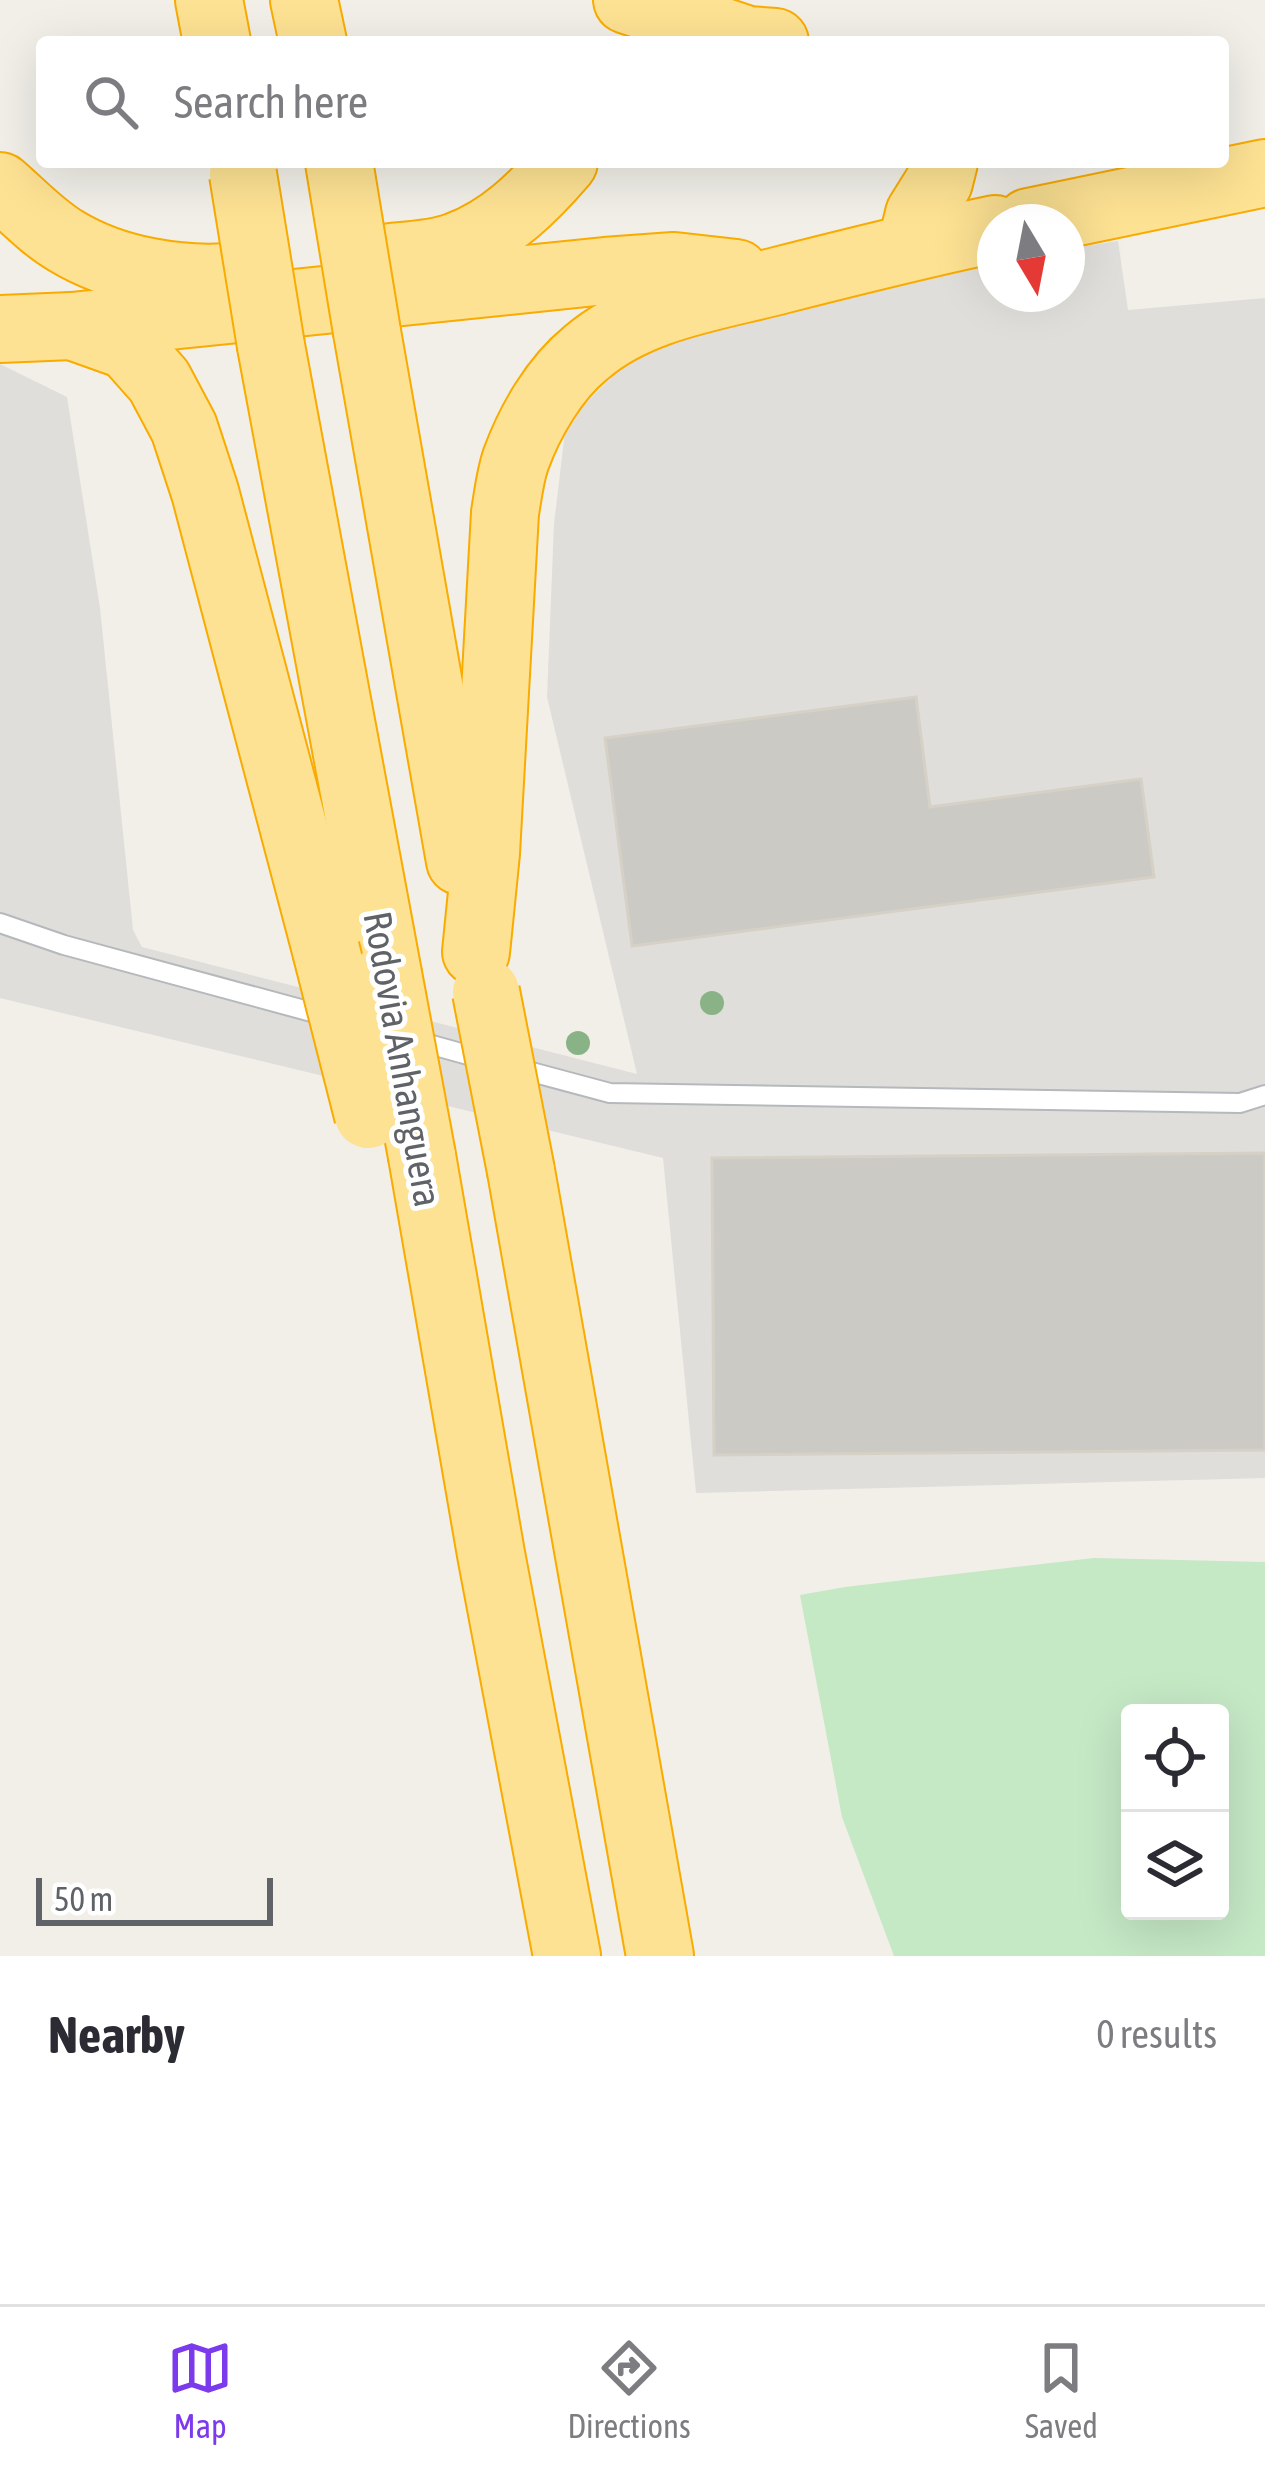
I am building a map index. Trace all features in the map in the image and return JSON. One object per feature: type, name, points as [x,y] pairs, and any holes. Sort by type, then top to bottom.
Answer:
[{"type":"highway","points":[[208,0],[216,36]]},
{"type":"highway","points":[[304,0],[313,36]]},
{"type":"highway","points":[[627,0],[739,36]]},
{"type":"highway","name":"Rodovia Anhanguera","points":[[241,168],[377,1010],[422,1156],[567,1956]]},
{"type":"highway","points":[[340,168],[661,1956]]},
{"type":"highway","points":[[0,187],[64,240],[105,260],[161,274],[224,278],[455,247],[492,229],[534,197],[559,168]]},
{"type":"highway","points":[[911,247],[919,214],[942,168]]},
{"type":"highway","points":[[1210,168],[1265,171]]},
{"type":"highway","points":[[1085,210],[1265,171]]},
{"type":"highway","points":[[481,972],[505,513],[515,462],[554,388],[584,353],[617,332],[672,308],[977,233]]},
{"type":"highway","points":[[0,329],[72,326],[674,266],[787,279]]},
{"type":"highway","points":[[72,326],[128,346],[159,381],[184,428],[491,1554]]},
{"type":"lane","points":[[0,923],[64,945],[377,1010],[610,1094],[1240,1102],[1265,1095]]},
{"type":"shaded area","points":[[1118,241],[1128,310],[1265,298],[1265,1478],[696,1493],[663,1158],[0,998],[0,364],[67,397],[100,608],[133,930],[142,947],[637,1074],[547,697],[554,524],[566,423],[654,335],[977,264],[977,312],[1085,312],[1085,246]]},
{"type":"green space","points":[[1094,1558],[1265,1562],[1265,1956],[894,1956],[842,1817],[800,1595]]},
{"type":"building","points":[[916,697],[930,807],[1141,779],[1154,877],[632,946],[605,738]]},
{"type":"building","points":[[1265,1153],[1265,1450],[714,1455],[712,1158]]}]
